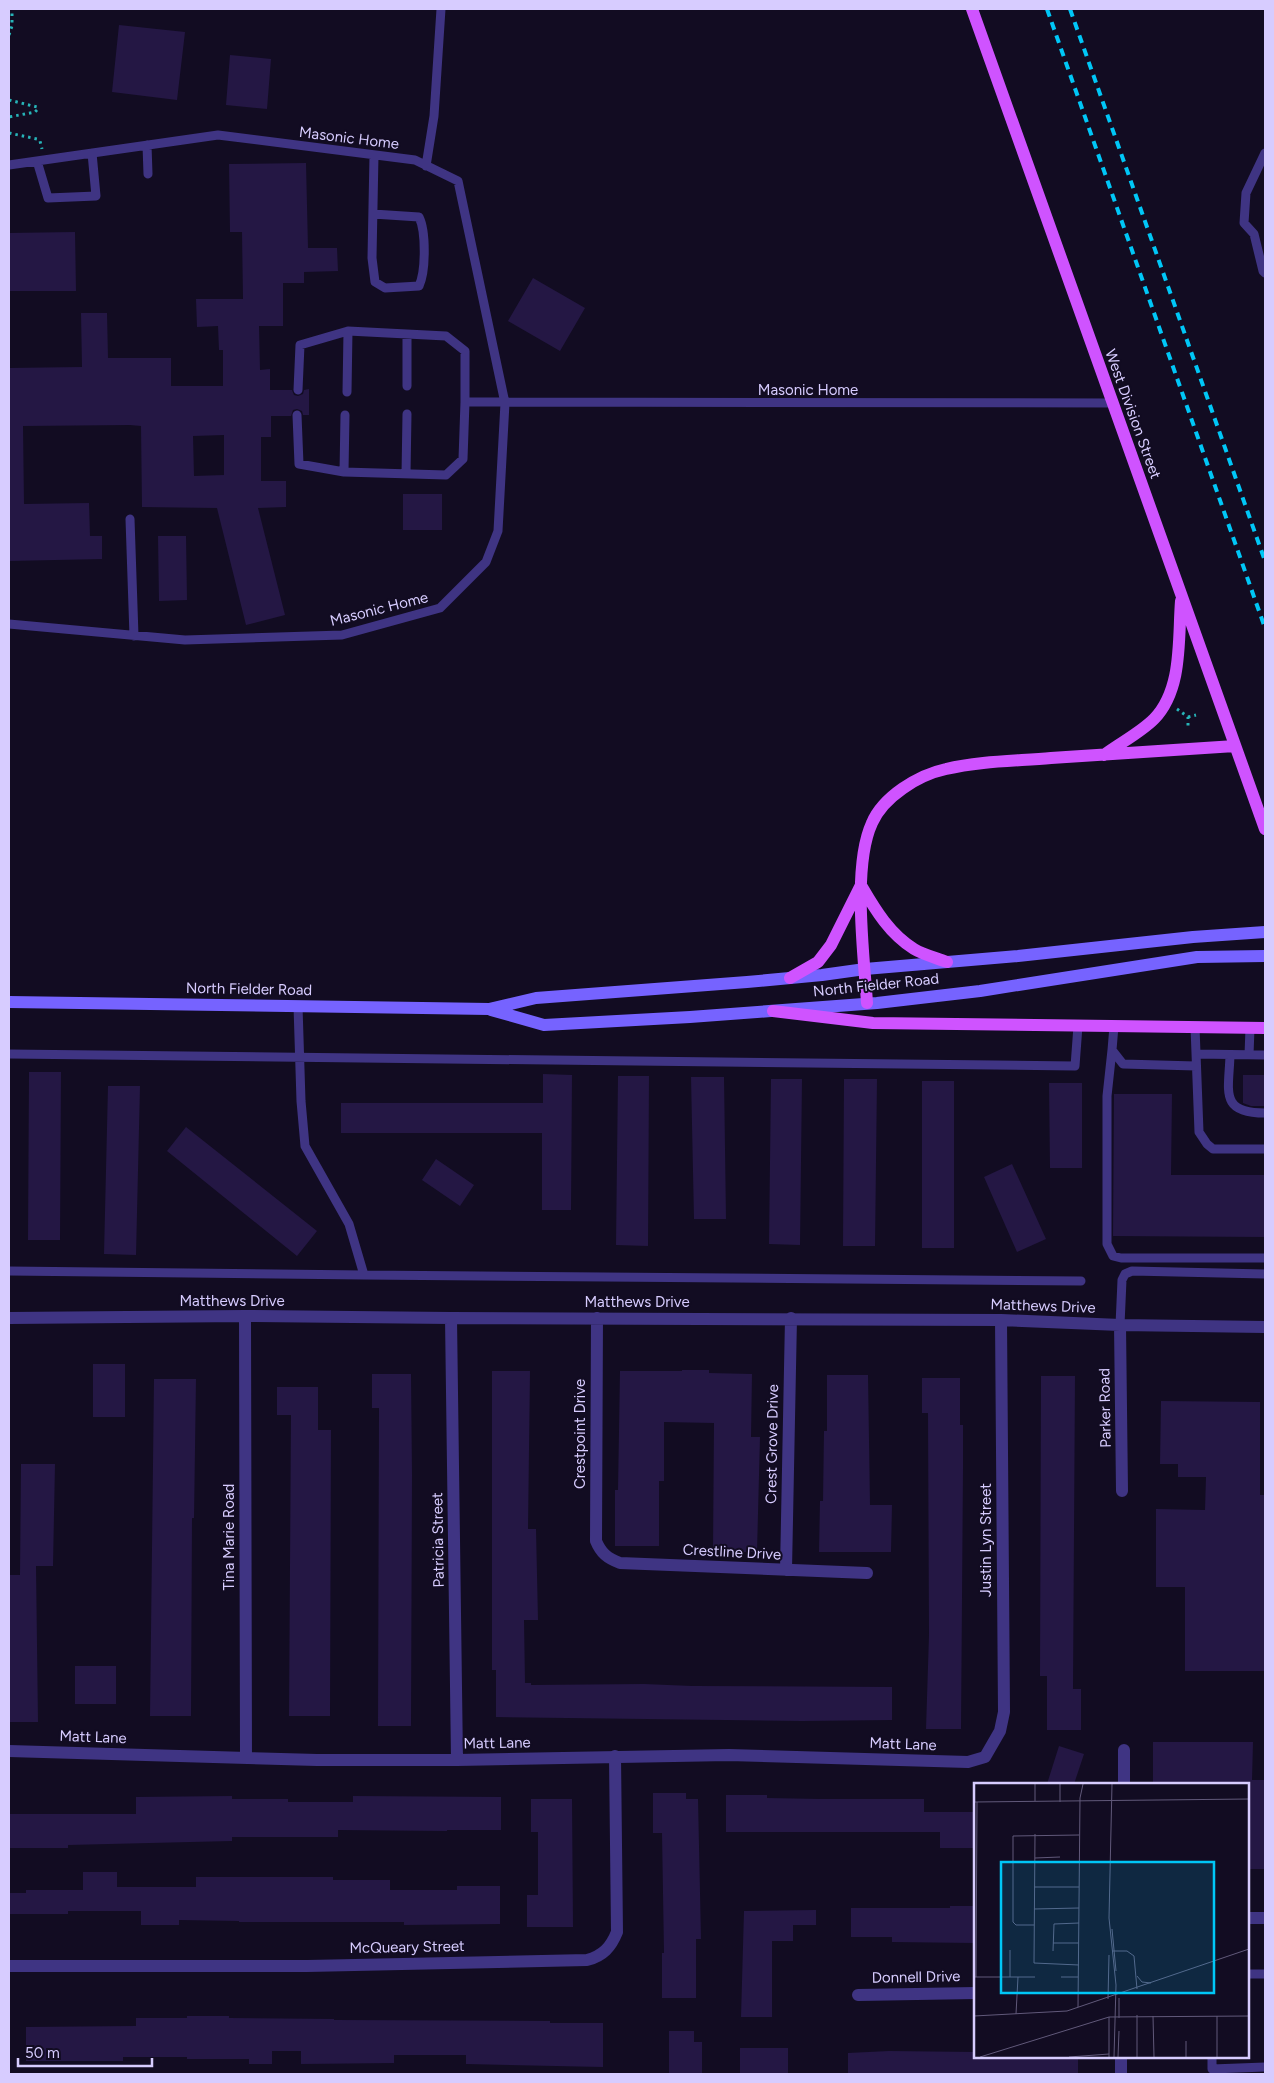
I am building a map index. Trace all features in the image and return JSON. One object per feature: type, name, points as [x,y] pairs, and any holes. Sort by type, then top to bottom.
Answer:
[{"type":"main road","name":"West Division Street","points":[[972,9],[1265,829]]},
{"type":"main road","points":[[1104,755],[1153,719],[1166,702],[1175,679],[1182,596]]},
{"type":"main road","points":[[867,1003],[860,885],[865,850],[872,823],[886,803],[916,780],[945,769],[988,763],[1235,746]]},
{"type":"main road","points":[[860,885],[894,935],[916,950],[947,962]]},
{"type":"main road","points":[[790,978],[818,962],[831,945],[860,885]]},
{"type":"main road","name":"North Fielder Road","points":[[9,1002],[489,1009],[536,998],[634,992],[790,978],[1193,937],[1265,932]]},
{"type":"main road","name":"North Fielder Road","points":[[489,1009],[544,1025],[773,1011],[980,991],[1197,957],[1265,956]]},
{"type":"main road","points":[[773,1011],[873,1023],[1265,1028]]},
{"type":"street","name":"Matthews Drive","points":[[9,1318],[245,1316],[791,1318],[1001,1320],[1120,1326],[1265,1328]]},
{"type":"street","name":"Tina Marie Road","points":[[245,1316],[246,1758]]},
{"type":"street","name":"Patricia Street","points":[[451,1318],[457,1760]]},
{"type":"street","name":"Crestpoint Drive","points":[[597,1318],[596,1540],[600,1550]]},
{"type":"street","name":"Crest Grove Drive","points":[[786,1570],[791,1318]]},
{"type":"street","name":"Justin Lyn Street","points":[[985,1756],[1000,1731],[1004,1712],[1001,1320]]},
{"type":"street","name":"Parker Road","points":[[1120,1326],[1122,1491]]},
{"type":"street","name":"Crestline Drive","points":[[600,1550],[608,1558],[620,1563],[867,1573]]},
{"type":"street","points":[[1124,1750],[1124,1783]]},
{"type":"street","name":"Matt Lane","points":[[9,1751],[317,1760],[457,1760],[729,1755],[968,1762],[985,1756]]},
{"type":"street","name":"McQueary Street","points":[[9,1966],[317,1965],[587,1960],[598,1957],[613,1942],[617,1932],[615,1756]]},
{"type":"street","points":[[1249,1918],[1265,1918]]},
{"type":"street","name":"Donnell Drive","points":[[858,1995],[974,1993]]},
{"type":"street","points":[[1121,2058],[1121,2074]]},
{"type":"lane","points":[[426,166],[434,116],[441,9]]},
{"type":"lane","name":"Masonic Home","points":[[9,165],[218,135],[414,160],[458,182],[504,403],[498,531],[486,562],[440,608],[342,635],[185,640],[9,624]]},
{"type":"lane","points":[[147,145],[148,174]]},
{"type":"lane","points":[[40,160],[48,198],[96,196],[92,152]]},
{"type":"lane","points":[[1265,153],[1246,193],[1244,223],[1254,234],[1265,273]]},
{"type":"lane","points":[[373,214],[419,217],[423,225],[423,278],[419,286],[385,288],[375,282],[372,258],[374,155]]},
{"type":"lane","points":[[347,392],[348,331]]},
{"type":"lane","points":[[297,415],[299,464],[344,472],[446,475],[463,459],[466,402],[465,351],[446,336],[348,331],[300,345],[298,390]]},
{"type":"lane","points":[[407,334],[407,386]]},
{"type":"lane","points":[[466,402],[504,403]]},
{"type":"lane","name":"Masonic Home","points":[[504,403],[1112,403]]},
{"type":"lane","points":[[406,474],[407,414]]},
{"type":"lane","points":[[344,472],[345,415]]},
{"type":"lane","points":[[130,519],[134,636]]},
{"type":"lane","points":[[298,1006],[301,1101],[306,1146],[349,1224],[364,1275]]},
{"type":"lane","points":[[9,1054],[1075,1066],[1078,1026]]},
{"type":"lane","points":[[1114,1026],[1107,1096],[1107,1244],[1114,1256],[1121,1258],[1265,1258]]},
{"type":"lane","points":[[1195,1027],[1199,1132],[1213,1149],[1265,1149]]},
{"type":"lane","points":[[1249,1055],[1250,1028]]},
{"type":"lane","points":[[1112,1050],[1123,1064],[1196,1066]]},
{"type":"lane","points":[[1196,1054],[1265,1055]]},
{"type":"lane","points":[[1230,1054],[1229,1091],[1232,1103],[1238,1110],[1247,1113],[1265,1113]]},
{"type":"lane","points":[[9,1270],[1081,1281]]},
{"type":"lane","points":[[1120,1326],[1122,1280],[1125,1274],[1132,1271],[1265,1274]]},
{"type":"lane","points":[[1249,1974],[1265,1974]]},
{"type":"lane","points":[[1212,2058],[1212,2068],[1265,2067]]},
{"type":"path","points":[[9,35],[12,26],[12,9]]},
{"type":"path","points":[[9,100],[37,107],[38,110],[9,117]]},
{"type":"path","points":[[9,133],[40,141],[40,160]]},
{"type":"path","points":[[1172,706],[1188,717],[1196,715]]},
{"type":"path","points":[[1188,717],[1188,727]]},
{"type":"building","points":[[119,25],[185,32],[177,100],[112,92]]},
{"type":"building","points":[[230,55],[271,59],[267,109],[226,105]]},
{"type":"building","points":[[306,163],[308,248],[337,248],[338,271],[304,272],[304,283],[283,283],[283,326],[259,326],[260,370],[270,369],[270,390],[292,390],[294,395],[298,396],[303,394],[304,390],[309,389],[309,415],[303,415],[302,411],[297,409],[293,410],[291,416],[271,416],[271,437],[261,437],[261,481],[286,481],[286,507],[258,508],[285,615],[246,625],[217,508],[142,507],[141,426],[23,426],[24,504],[89,503],[90,536],[102,536],[102,559],[9,561],[9,368],[82,367],[81,313],[107,313],[108,358],[171,358],[171,386],[223,386],[223,350],[219,350],[218,326],[197,327],[196,299],[243,299],[242,232],[230,232],[229,164]],"holes":[[[224,435],[224,475],[194,476],[193,436]]]},
{"type":"building","points":[[75,232],[76,291],[9,291],[9,233]]},
{"type":"building","points":[[533,278],[585,308],[560,351],[508,321]]},
{"type":"building","points":[[403,494],[442,494],[442,530],[403,530]]},
{"type":"building","points":[[158,536],[186,536],[187,600],[159,601]]},
{"type":"building","points":[[29,1072],[61,1072],[60,1240],[28,1240]]},
{"type":"building","points":[[543,1074],[572,1075],[571,1210],[542,1210],[542,1133],[341,1133],[341,1103],[543,1103]]},
{"type":"building","points":[[1243,1075],[1265,1075],[1265,1106],[1251,1106],[1243,1103]]},
{"type":"building","points":[[618,1076],[649,1076],[648,1246],[616,1245]]},
{"type":"building","points":[[691,1077],[724,1077],[726,1219],[694,1219]]},
{"type":"building","points":[[771,1079],[802,1079],[800,1245],[769,1244]]},
{"type":"building","points":[[844,1079],[877,1079],[875,1246],[843,1246]]},
{"type":"building","points":[[922,1081],[954,1081],[954,1248],[922,1248]]},
{"type":"building","points":[[1049,1083],[1082,1083],[1082,1168],[1050,1168]]},
{"type":"building","points":[[108,1086],[140,1086],[136,1255],[104,1254]]},
{"type":"building","points":[[1114,1094],[1172,1094],[1171,1175],[1265,1175],[1265,1237],[1113,1236]]},
{"type":"building","points":[[186,1127],[317,1231],[297,1256],[167,1151]]},
{"type":"building","points":[[436,1159],[474,1185],[460,1206],[422,1180]]},
{"type":"building","points":[[1012,1164],[1046,1239],[1017,1252],[984,1177]]},
{"type":"building","points":[[93,1364],[125,1364],[125,1417],[93,1417]]},
{"type":"building","points":[[709,1370],[709,1373],[752,1374],[751,1437],[760,1437],[757,1552],[713,1552],[714,1423],[664,1422],[664,1481],[659,1481],[659,1546],[615,1546],[615,1490],[618,1490],[620,1371]]},
{"type":"building","points":[[492,1371],[530,1371],[528,1529],[536,1529],[538,1620],[524,1620],[525,1683],[531,1683],[531,1685],[644,1684],[892,1687],[892,1720],[802,1721],[496,1717],[496,1670],[492,1670]]},
{"type":"building","points":[[372,1374],[411,1374],[411,1726],[378,1726],[379,1408],[372,1408]]},
{"type":"building","points":[[827,1375],[868,1375],[870,1505],[892,1505],[891,1552],[819,1552],[820,1501],[823,1501],[824,1431],[827,1431]]},
{"type":"building","points":[[1041,1376],[1075,1376],[1073,1689],[1081,1689],[1081,1730],[1047,1730],[1047,1676],[1040,1676]]},
{"type":"building","points":[[922,1378],[960,1378],[960,1425],[963,1425],[961,1729],[926,1729],[929,1635],[928,1413],[922,1413]]},
{"type":"building","points":[[154,1379],[196,1379],[194,1518],[192,1518],[191,1716],[150,1716]]},
{"type":"building","points":[[277,1387],[318,1387],[318,1430],[331,1430],[330,1716],[289,1716],[291,1415],[277,1415]]},
{"type":"building","points":[[1161,1401],[1260,1402],[1260,1495],[1265,1495],[1265,1671],[1185,1671],[1185,1587],[1156,1587],[1156,1509],[1205,1510],[1206,1477],[1178,1477],[1178,1464],[1160,1464]]},
{"type":"building","points":[[21,1464],[55,1464],[53,1566],[36,1566],[38,1722],[9,1722],[9,1575],[20,1575]]},
{"type":"building","points":[[75,1666],[116,1666],[116,1704],[75,1704]]},
{"type":"building","points":[[1153,1742],[1253,1742],[1252,1780],[1265,1780],[1265,1869],[1249,1869],[1249,1783],[1153,1783]]},
{"type":"building","points":[[1059,1746],[1084,1754],[1074,1783],[1047,1783]]},
{"type":"building","points":[[653,1793],[686,1793],[686,1799],[698,1799],[701,1939],[696,1939],[696,1998],[662,1998],[662,1953],[664,1953],[662,1833],[653,1833]]},
{"type":"building","points":[[726,1795],[767,1795],[767,1798],[924,1799],[924,1812],[973,1812],[973,1848],[940,1848],[940,1832],[726,1832]]},
{"type":"building","points":[[232,1796],[232,1799],[288,1799],[288,1802],[353,1802],[353,1796],[501,1797],[501,1830],[338,1830],[338,1837],[232,1837],[232,1841],[68,1845],[68,1848],[9,1848],[9,1814],[136,1814],[136,1797]]},
{"type":"building","points":[[531,1799],[572,1799],[573,1927],[527,1927],[527,1895],[538,1895],[538,1832],[531,1832]]},
{"type":"building","points":[[83,1872],[117,1872],[117,1887],[196,1887],[196,1877],[333,1877],[333,1880],[390,1880],[390,1890],[457,1890],[457,1886],[500,1886],[500,1924],[404,1925],[404,1922],[179,1920],[179,1925],[141,1925],[141,1911],[68,1911],[68,1914],[9,1914],[9,1893],[26,1893],[26,1890],[83,1890]]},
{"type":"building","points":[[950,1906],[974,1906],[974,1943],[892,1942],[892,1937],[851,1937],[851,1908],[950,1908]]},
{"type":"building","points":[[816,1910],[816,1925],[793,1925],[793,1941],[772,1941],[772,2017],[741,2017],[744,1911]]},
{"type":"building","points":[[187,2016],[334,2020],[603,2023],[603,2067],[466,2064],[466,2055],[394,2055],[394,2063],[301,2064],[301,2051],[272,2051],[272,2064],[249,2064],[249,2059],[187,2059],[187,2057],[123,2057],[123,2061],[26,2061],[26,2027],[136,2026],[136,2018],[187,2018]]},
{"type":"building","points":[[669,2031],[694,2031],[694,2042],[702,2042],[702,2074],[669,2074]]},
{"type":"building","points":[[740,2048],[788,2048],[788,2074],[740,2074]]},
{"type":"building","points":[[889,2051],[974,2052],[974,2058],[1078,2058],[1078,2074],[848,2074],[848,2053]]},
{"type":"railway","points":[[1047,9],[1265,628]]},
{"type":"railway","points":[[1070,9],[1265,561]]}]
